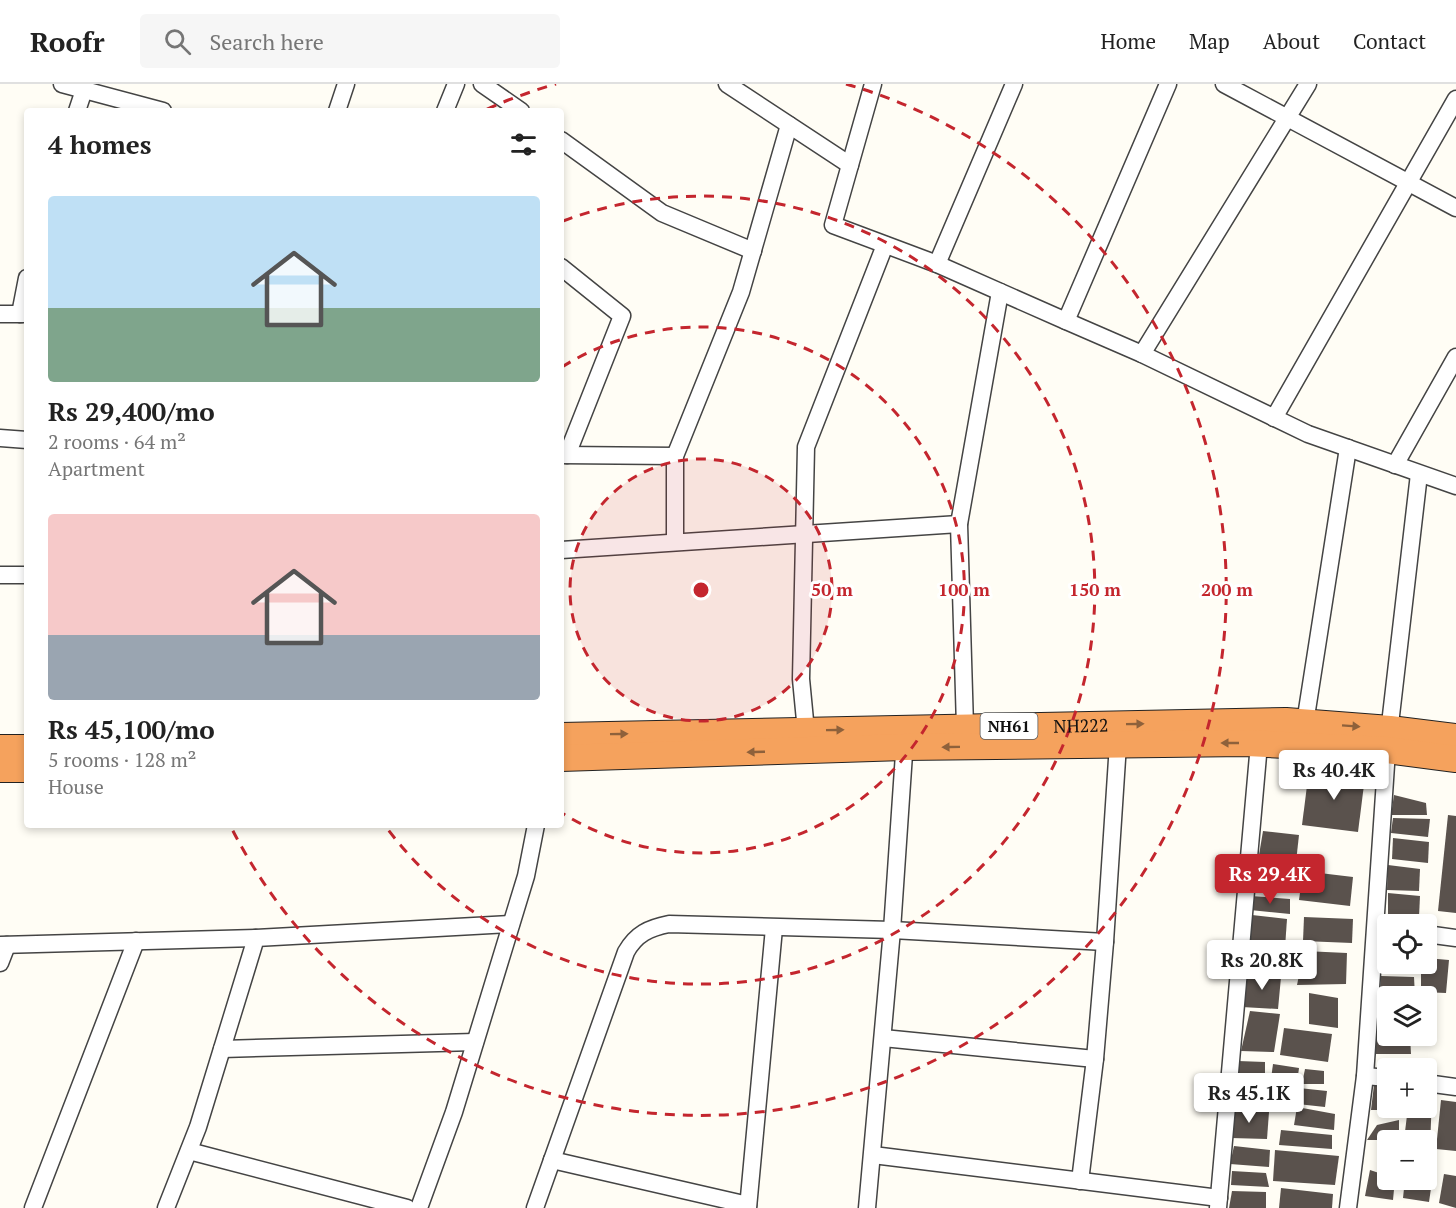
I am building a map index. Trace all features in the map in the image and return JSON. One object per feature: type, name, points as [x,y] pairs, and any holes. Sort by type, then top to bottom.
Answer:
[{"type":"highway","name":"NH222","points":[[564,758],[905,738],[965,728],[1286,721],[1388,740],[1456,759]]},
{"type":"highway","name":"NH222","points":[[564,736],[806,731],[905,738],[1118,744],[1259,744],[1456,737]]},
{"type":"highway","points":[[0,748],[24,748]]},
{"type":"highway","points":[[0,770],[24,769]]},
{"type":"street","points":[[62,84],[152,108]]},
{"type":"street","points":[[338,108],[346,84]]},
{"type":"street","points":[[446,108],[456,84]]},
{"type":"street","points":[[482,84],[516,108]]},
{"type":"street","points":[[873,84],[833,225],[937,264],[1142,354],[1308,434],[1456,486]]},
{"type":"street","points":[[937,264],[1014,84]]},
{"type":"street","points":[[1066,321],[1168,84]]},
{"type":"street","points":[[1224,84],[1456,208]]},
{"type":"street","points":[[1142,354],[1308,84]]},
{"type":"street","points":[[729,85],[850,165]]},
{"type":"street","points":[[78,108],[84,90]]},
{"type":"street","points":[[1275,418],[1456,99]]},
{"type":"street","points":[[675,542],[675,456],[741,292],[789,125]]},
{"type":"street","points":[[564,142],[662,213],[753,251]]},
{"type":"street","points":[[806,731],[801,679],[806,447],[885,245]]},
{"type":"street","points":[[564,269],[622,316],[564,455],[675,456]]},
{"type":"street","points":[[965,728],[959,524],[1000,292]]},
{"type":"street","points":[[0,314],[23,314]]},
{"type":"street","points":[[1395,465],[1456,357]]},
{"type":"street","points":[[0,438],[24,440]]},
{"type":"street","points":[[1305,723],[1348,448]]},
{"type":"street","points":[[1382,914],[1388,740],[1419,474]]},
{"type":"street","points":[[564,550],[959,524]]},
{"type":"street","points":[[0,575],[24,575]]},
{"type":"street","points":[[867,1208],[892,930],[905,738]]},
{"type":"street","points":[[1080,1181],[1095,1059],[1118,744]]},
{"type":"street","points":[[873,1155],[1080,1181],[1219,1203],[1259,744]]},
{"type":"street","points":[[419,1208],[454,1112],[525,876],[535,828]]},
{"type":"street","points":[[0,963],[4,945],[256,938],[511,924]]},
{"type":"street","points":[[535,1208],[626,952],[642,932],[669,924],[892,930],[1105,942]]},
{"type":"street","points":[[552,1160],[748,1207],[774,927]]},
{"type":"street","points":[[1437,935],[1456,938]]},
{"type":"street","points":[[166,1208],[198,1127],[256,938]]},
{"type":"street","points":[[33,1208],[136,941]]},
{"type":"street","points":[[1348,1208],[1377,971]]},
{"type":"street","points":[[883,1038],[1095,1059]]},
{"type":"street","points":[[222,1049],[475,1042]]},
{"type":"street","points":[[1365,1076],[1377,1077]]},
{"type":"street","points":[[1437,1084],[1456,1087]]},
{"type":"street","points":[[189,1151],[407,1208]]},
{"type":"building","points":[[1309,770],[1365,777],[1358,832],[1302,825]]},
{"type":"building","points":[[1394,795],[1426,803],[1427,815],[1391,815]]},
{"type":"building","points":[[1448,815],[1456,816],[1456,913],[1438,911]]},
{"type":"building","points":[[1393,818],[1430,819],[1428,837],[1391,833]]},
{"type":"building","points":[[1263,831],[1299,835],[1295,871],[1257,867]]},
{"type":"building","points":[[1393,838],[1429,842],[1428,863],[1392,859]]},
{"type":"building","points":[[1388,865],[1420,869],[1419,891],[1387,890]]},
{"type":"building","points":[[1303,871],[1353,877],[1350,906],[1299,900]]},
{"type":"building","points":[[1256,875],[1292,878],[1291,893],[1254,892]]},
{"type":"building","points":[[1388,893],[1420,896],[1419,914],[1388,914]]},
{"type":"building","points":[[1251,896],[1290,899],[1290,914],[1250,910]]},
{"type":"building","points":[[1252,915],[1287,919],[1284,962],[1247,957]]},
{"type":"building","points":[[1304,917],[1353,919],[1352,943],[1303,941]]},
{"type":"building","points":[[1304,951],[1347,953],[1346,984],[1297,985]]},
{"type":"building","points":[[1437,959],[1449,960],[1446,993],[1437,993],[1437,986],[1421,986],[1421,974],[1437,974]]},
{"type":"building","points":[[1247,972],[1281,977],[1278,1009],[1242,1007]]},
{"type":"building","points":[[1381,976],[1414,977],[1414,986],[1380,986]]},
{"type":"building","points":[[1309,993],[1338,998],[1338,1028],[1309,1024]]},
{"type":"building","points":[[1377,1005],[1377,1046],[1411,1046],[1411,1054],[1375,1054]]},
{"type":"building","points":[[1250,1011],[1280,1014],[1274,1052],[1241,1051]]},
{"type":"building","points":[[1284,1028],[1332,1034],[1328,1062],[1280,1055]]},
{"type":"building","points":[[1238,1061],[1265,1062],[1265,1080],[1235,1077]]},
{"type":"building","points":[[1273,1064],[1299,1068],[1297,1083],[1271,1079]]},
{"type":"building","points":[[1305,1069],[1324,1071],[1324,1084],[1302,1084]]},
{"type":"building","points":[[1236,1082],[1274,1085],[1274,1101],[1235,1100]]},
{"type":"building","points":[[1374,1085],[1377,1085],[1377,1110],[1371,1110]]},
{"type":"building","points":[[1280,1086],[1327,1091],[1325,1107],[1279,1102]]},
{"type":"building","points":[[1441,1100],[1456,1102],[1456,1151],[1437,1149]]},
{"type":"building","points":[[1297,1107],[1335,1114],[1334,1130],[1294,1125]]},
{"type":"building","points":[[1231,1108],[1269,1112],[1267,1139],[1231,1138]]},
{"type":"building","points":[[1407,1118],[1431,1118],[1431,1130],[1405,1130]]},
{"type":"building","points":[[1399,1120],[1399,1130],[1377,1130],[1377,1140],[1367,1140],[1377,1125]]},
{"type":"building","points":[[1281,1130],[1332,1135],[1332,1149],[1279,1145]]},
{"type":"building","points":[[1234,1146],[1270,1150],[1269,1167],[1230,1164]]},
{"type":"building","points":[[1275,1150],[1339,1156],[1335,1185],[1273,1181]]},
{"type":"building","points":[[1370,1170],[1377,1172],[1377,1190],[1394,1190],[1393,1200],[1365,1196]]},
{"type":"building","points":[[1232,1171],[1266,1173],[1269,1187],[1231,1185]]},
{"type":"building","points":[[1444,1174],[1456,1176],[1456,1208],[1439,1203]]},
{"type":"building","points":[[1281,1188],[1333,1194],[1332,1208],[1279,1208]]},
{"type":"building","points":[[1404,1190],[1431,1190],[1429,1202],[1403,1198]]},
{"type":"building","points":[[1232,1191],[1266,1192],[1266,1208],[1229,1208]]}]
